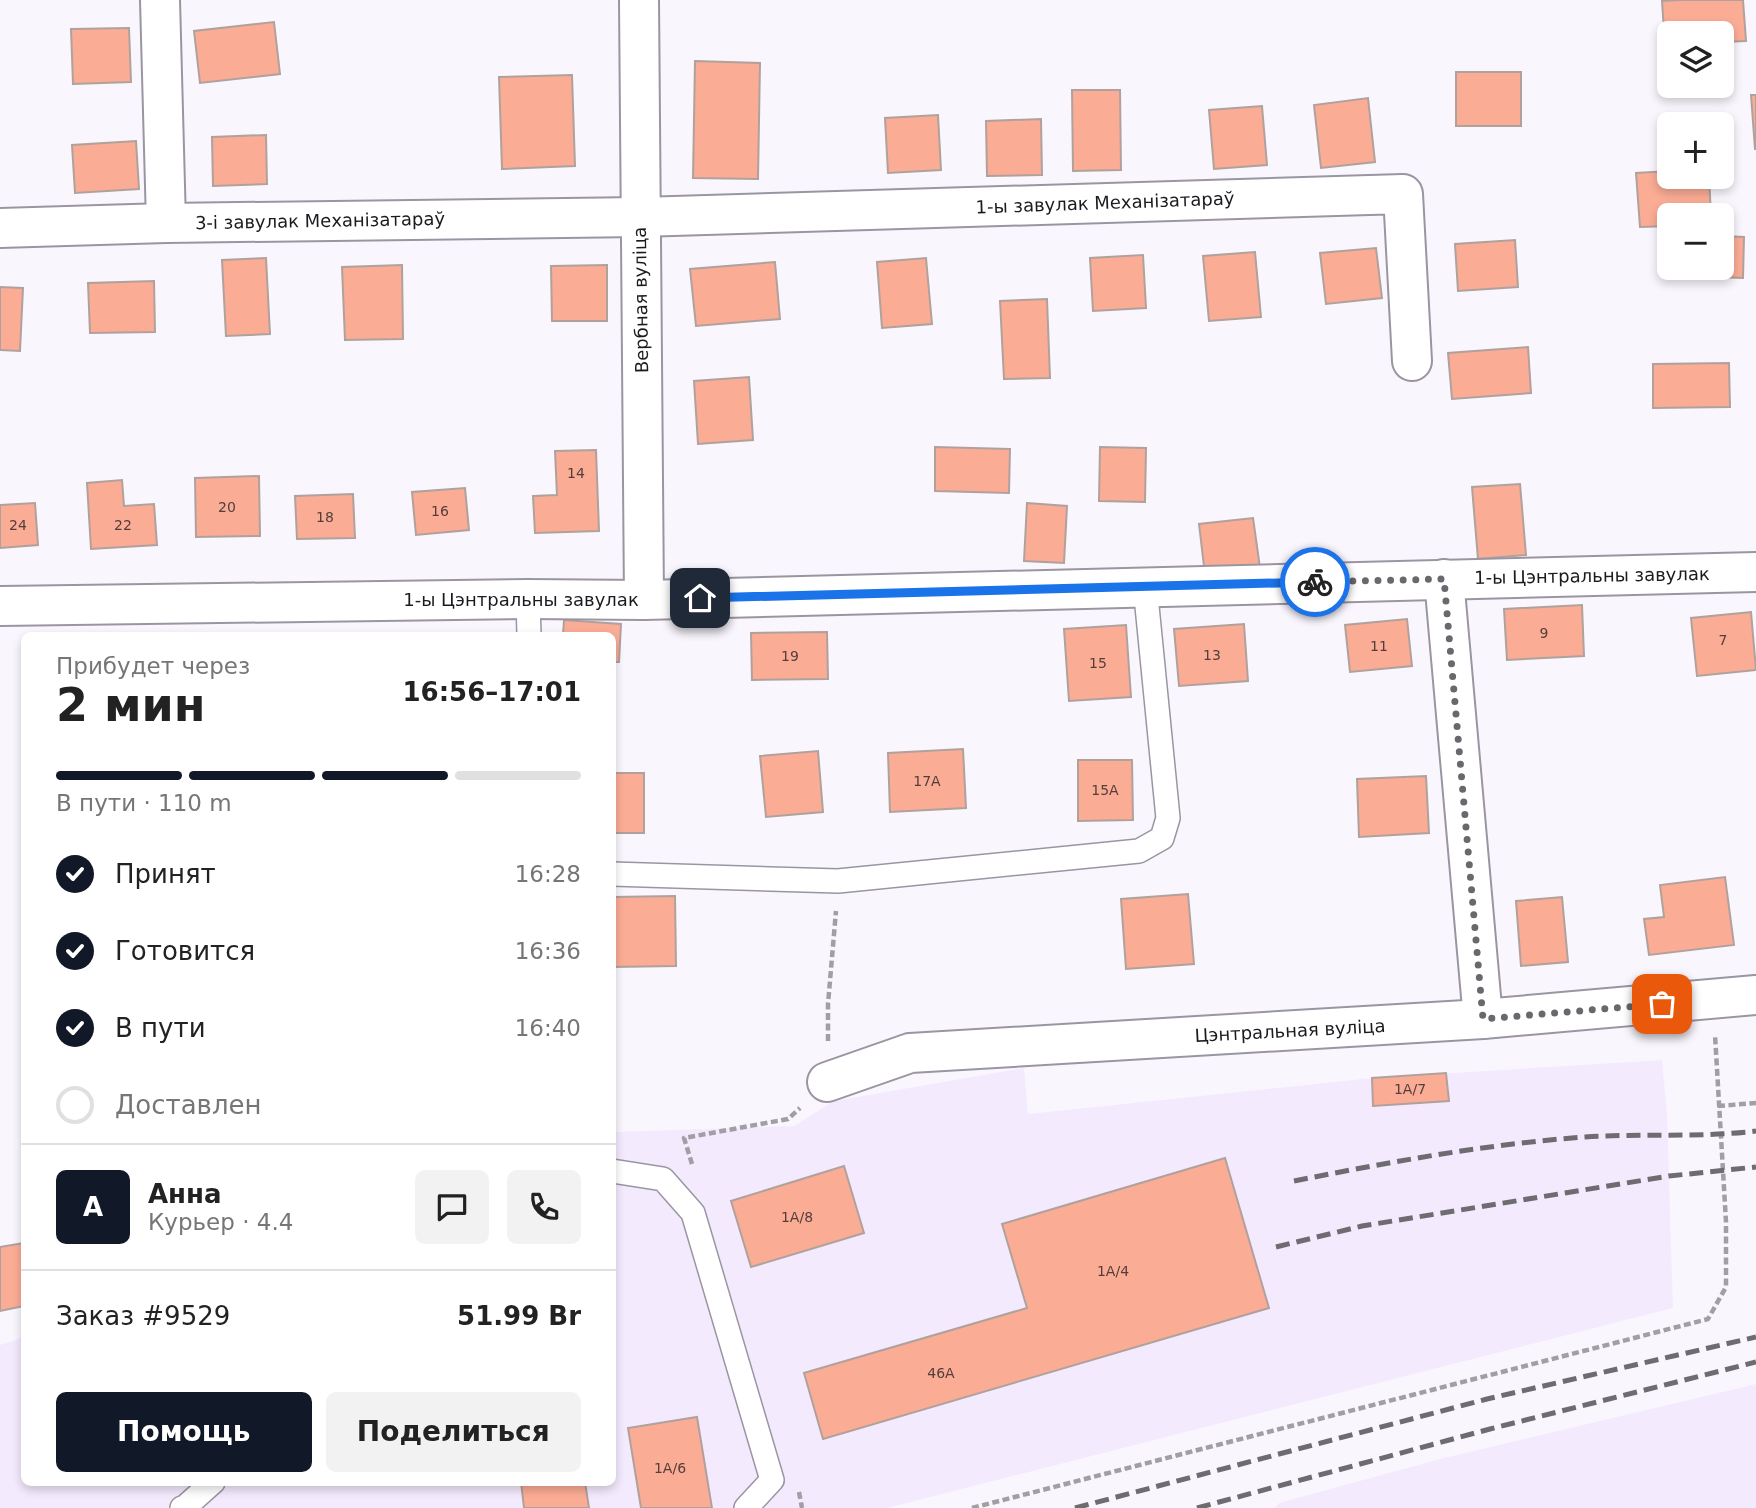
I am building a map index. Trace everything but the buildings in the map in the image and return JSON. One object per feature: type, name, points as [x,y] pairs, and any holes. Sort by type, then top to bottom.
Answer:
[{"type":"street","points":[[160,0],[166,223]]},
{"type":"street","name":"Вербная вуліца","points":[[639,0],[644,600]]},
{"type":"street","name":"1-ы завулак Механізатараў","points":[[640,217],[1403,194],[1412,361]]},
{"type":"street","name":"3-і завулак Механізатараў","points":[[0,228],[166,223],[640,217]]},
{"type":"street","name":"1-ы Цэнтральны завулак","points":[[0,607],[529,617],[644,600],[1756,572]]},
{"type":"street","points":[[1444,579],[1483,1019]]},
{"type":"street","name":"Цэнтральная вуліца","points":[[827,1082],[910,1053],[1483,1019],[1756,995]]},
{"type":"lane","points":[[616,874],[838,881],[1139,851],[1162,838],[1168,818],[1145,586]]},
{"type":"lane","points":[[616,1172],[663,1179],[692,1213],[772,1480],[746,1508]]},
{"type":"lane","points":[[182,1508],[208,1486]]},
{"type":"path","points":[[694,1173],[684,1138],[788,1119],[827,1082],[828,1003],[838,881]]},
{"type":"path","points":[[972,1508],[1708,1319],[1726,1287],[1726,1222],[1717,1076]]},
{"type":"path","points":[[1718,1107],[1756,1103]]},
{"type":"shaded area","points":[[1662,1060],[1667,1114],[1673,1308],[887,1508],[0,1508],[0,1345],[21,1338],[21,1486],[616,1486],[616,1132],[794,1126],[834,1101],[1024,1068],[1028,1114],[1372,1078]]},
{"type":"shaded area","points":[[1756,1384],[1756,1508],[1275,1508],[1279,1503],[1444,1458]]},
{"type":"railway","points":[[1294,1181],[1439,1154],[1548,1140],[1756,1131]]},
{"type":"railway","points":[[1276,1247],[1362,1226],[1669,1176],[1756,1167]]},
{"type":"railway","points":[[1075,1508],[1487,1399],[1756,1337]]},
{"type":"railway","points":[[1197,1508],[1490,1429],[1756,1362]]},
{"type":"way so far","points":[[1315,582],[1444,579],[1483,1019],[1662,1004]]},
{"type":"route","points":[[700,598],[1315,582]]}]
